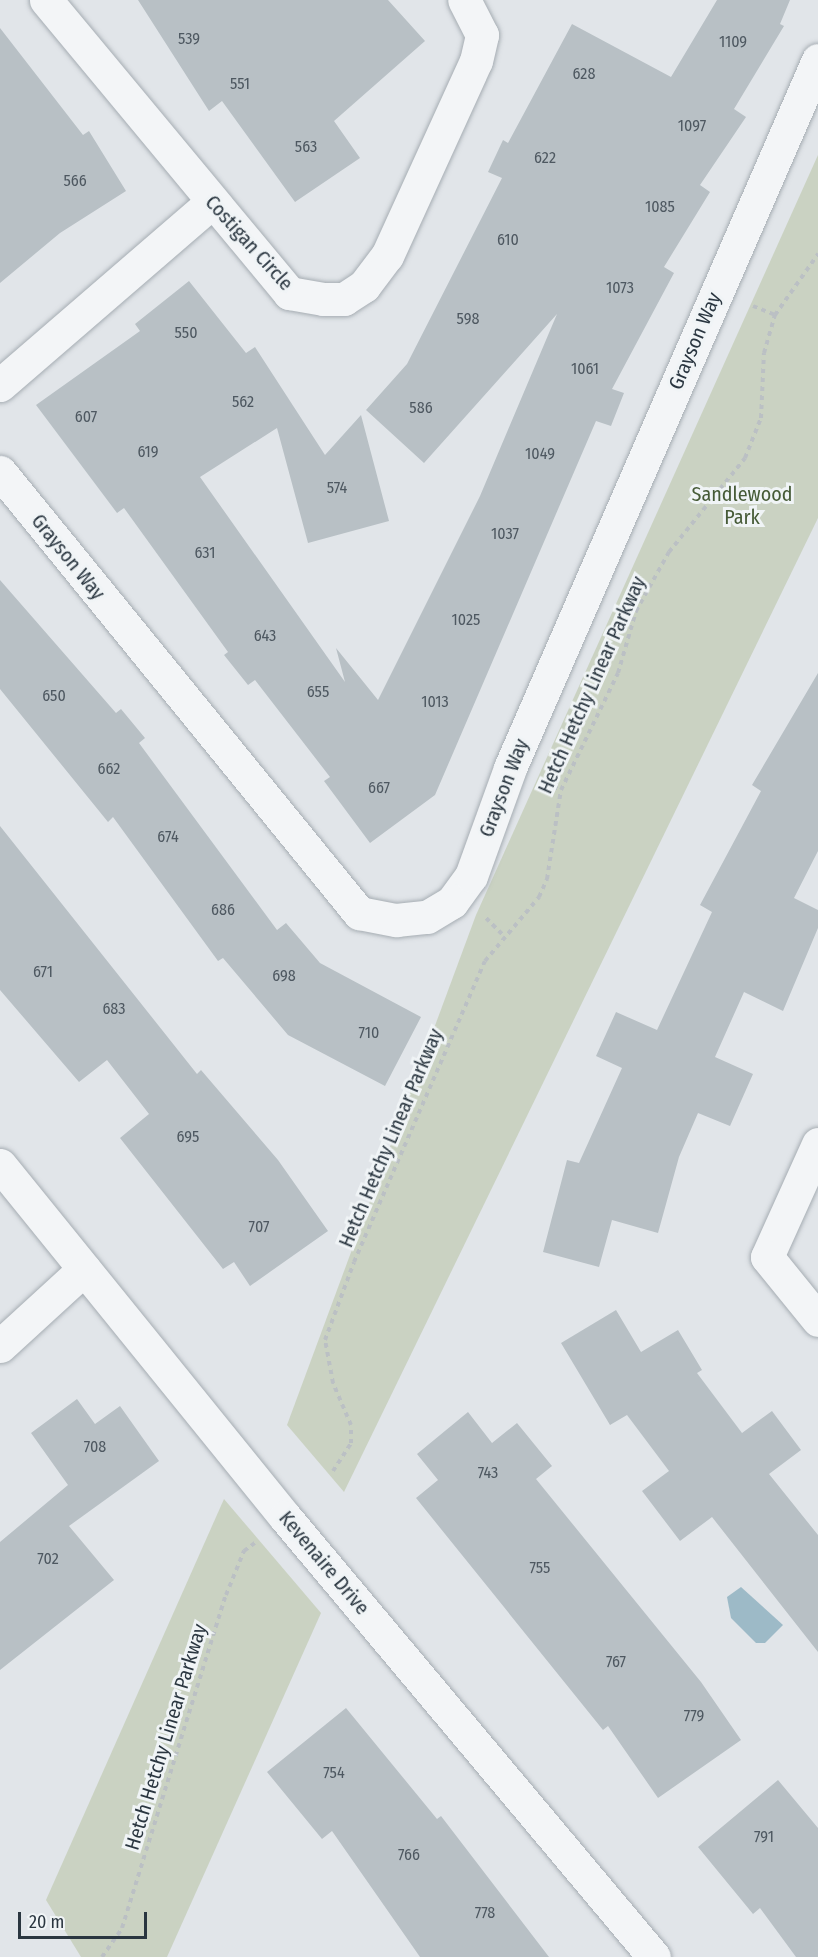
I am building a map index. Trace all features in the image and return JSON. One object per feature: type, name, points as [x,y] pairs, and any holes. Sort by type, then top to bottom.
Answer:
[{"type":"street","name":"Costigan Circle","points":[[46,0],[211,203],[289,293],[344,298],[364,286],[387,256],[476,61],[482,35],[464,0]]},
{"type":"street","name":"Grayson Way","points":[[0,472],[358,913],[396,920],[427,917],[452,902],[471,876],[510,768],[818,60]]},
{"type":"street","points":[[0,385],[211,203]]},
{"type":"street","points":[[818,1144],[767,1257],[818,1320]]},
{"type":"street","name":"Kevenaire Drive","points":[[0,1165],[654,1957]]},
{"type":"street","points":[[0,1346],[84,1269]]},
{"type":"path","name":"Hetch Hetchy Linear Parkway","points":[[333,1471],[351,1443],[351,1425],[333,1383],[325,1340],[354,1262],[485,961],[539,897],[547,879],[561,790],[618,673],[636,611],[669,552],[745,458],[761,418],[764,353],[775,315],[818,254]]},
{"type":"path","name":"Hetch Hetchy Linear Parkway","points":[[102,1957],[122,1928],[226,1595],[244,1551],[260,1538]]},
{"type":"green space","name":"Sandlewood Park","points":[[818,155],[818,518],[344,1492],[287,1425],[476,915]]},
{"type":"green space","points":[[224,1499],[321,1613],[167,1957],[81,1957],[46,1900]]},
{"type":"water","points":[[741,1587],[783,1625],[765,1643],[756,1643],[731,1618],[727,1597]]},
{"type":"building","points":[[138,0],[388,0],[425,41],[334,121],[360,158],[295,202],[222,101],[209,111]]},
{"type":"building","points":[[717,0],[790,0],[780,24],[784,26],[734,109],[746,117],[700,185],[710,192],[664,267],[674,273],[612,389],[624,393],[611,426],[596,421],[435,795],[370,843],[324,781],[330,777],[255,680],[248,685],[224,655],[228,652],[124,508],[117,513],[36,405],[140,331],[135,324],[189,281],[246,353],[255,347],[325,455],[361,415],[389,521],[308,543],[277,428],[200,477],[345,682],[336,648],[378,700],[480,496],[557,314],[424,463],[366,410],[407,364],[502,178],[488,172],[503,140],[508,143],[572,24],[671,77]]},
{"type":"building","points":[[0,28],[83,135],[89,131],[126,191],[60,233],[0,283]]},
{"type":"building","points":[[0,580],[116,713],[121,709],[145,738],[139,743],[277,930],[286,923],[320,963],[421,1017],[385,1086],[288,1035],[223,958],[218,961],[113,817],[108,822],[0,689]]},
{"type":"building","points":[[818,673],[818,851],[794,898],[818,910],[818,928],[783,1011],[744,992],[715,1057],[753,1074],[730,1126],[698,1113],[679,1157],[658,1233],[612,1220],[599,1267],[543,1252],[567,1160],[579,1163],[622,1068],[596,1056],[616,1012],[657,1030],[712,912],[700,905],[761,791],[752,785]]},
{"type":"building","points":[[0,826],[197,1074],[201,1070],[278,1160],[328,1231],[250,1286],[234,1262],[223,1269],[120,1138],[149,1114],[107,1060],[79,1082],[0,990]]},
{"type":"building","points":[[616,1310],[641,1352],[678,1330],[702,1370],[697,1373],[742,1433],[772,1411],[801,1450],[769,1474],[818,1535],[818,1652],[712,1517],[680,1541],[642,1491],[669,1471],[627,1415],[610,1425],[561,1343]]},
{"type":"building","points":[[77,1399],[95,1424],[120,1406],[159,1461],[69,1526],[114,1580],[0,1670],[0,1542],[68,1485],[31,1433]]},
{"type":"building","points":[[468,1412],[492,1443],[517,1423],[552,1466],[536,1479],[701,1682],[741,1740],[658,1798],[608,1726],[603,1730],[416,1498],[438,1480],[417,1454]]},
{"type":"building","points":[[346,1708],[437,1819],[441,1816],[549,1957],[420,1957],[332,1831],[322,1839],[267,1772]]},
{"type":"building","points":[[778,1780],[818,1828],[818,1957],[796,1957],[760,1908],[753,1914],[698,1847]]}]
